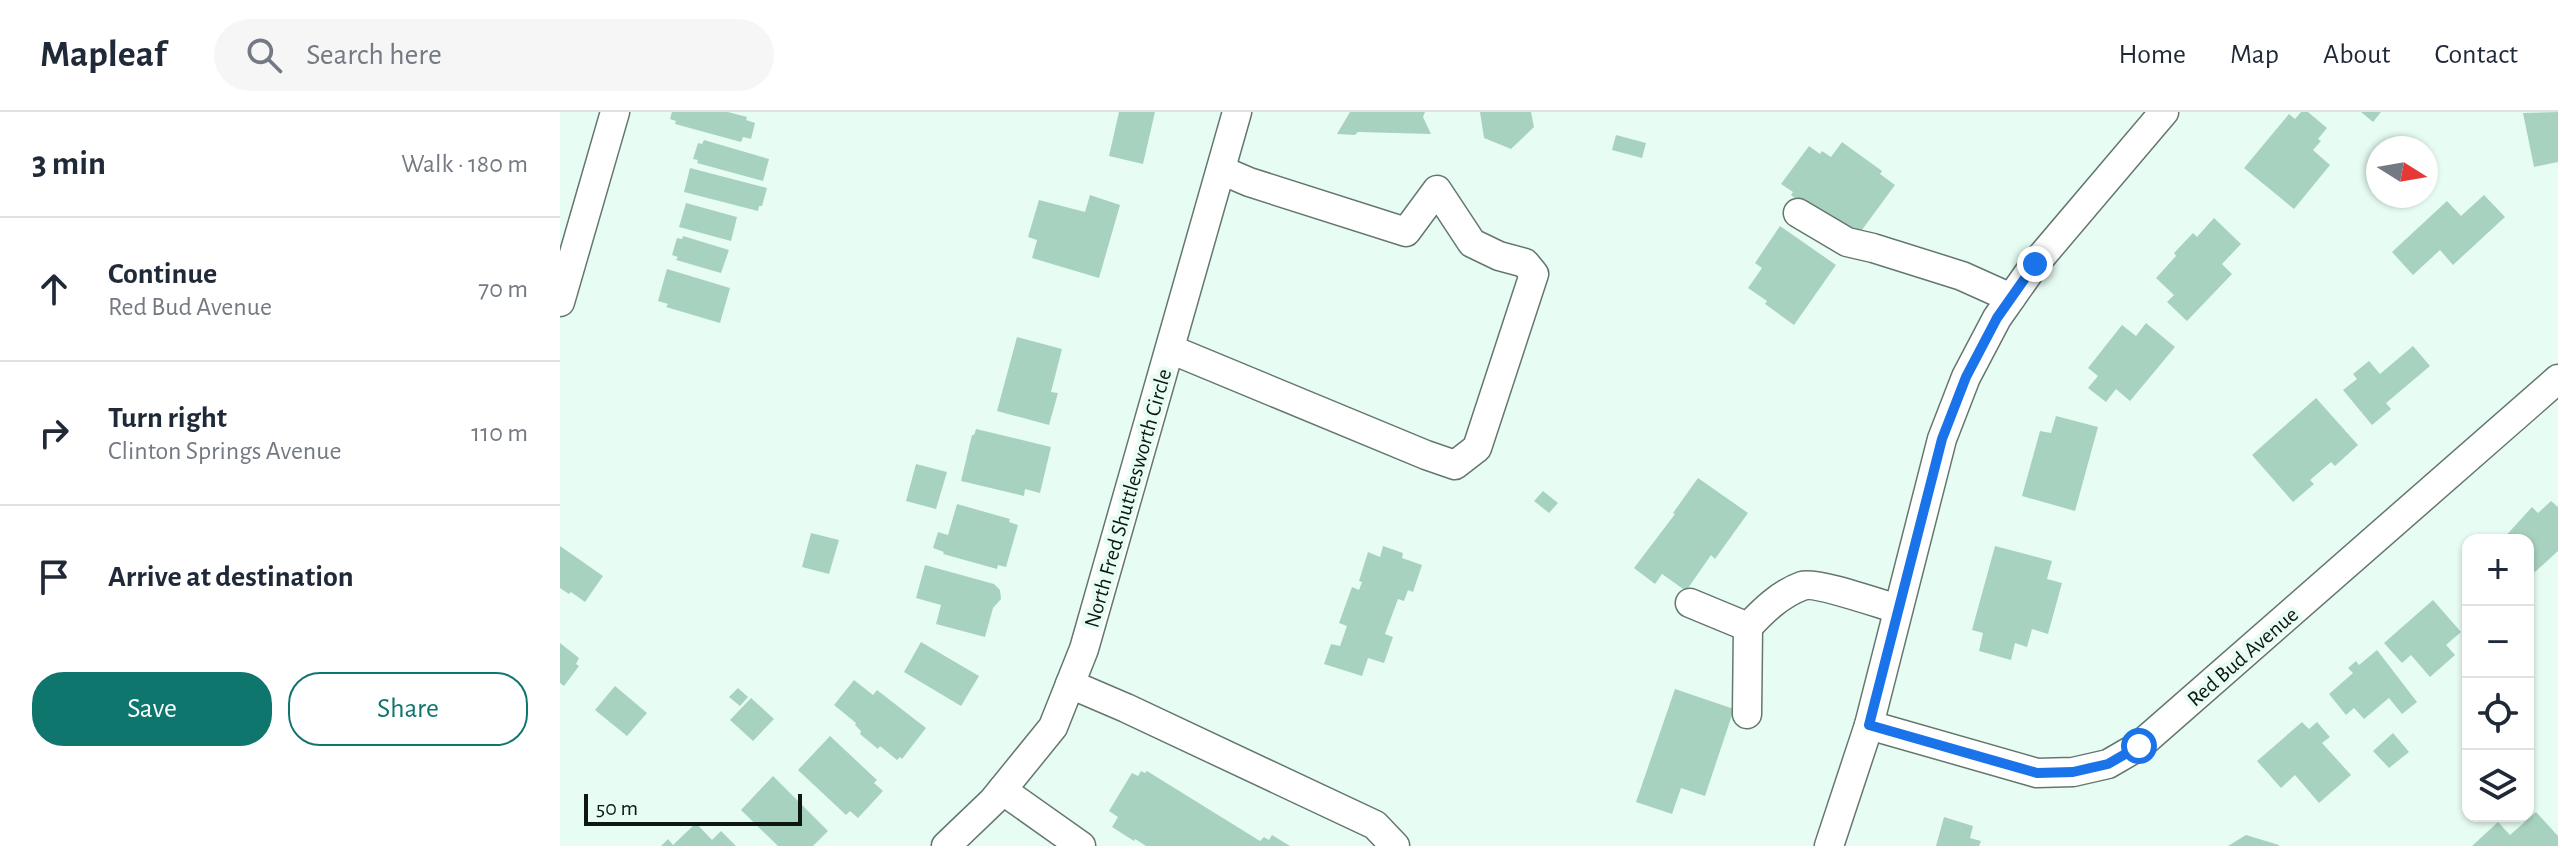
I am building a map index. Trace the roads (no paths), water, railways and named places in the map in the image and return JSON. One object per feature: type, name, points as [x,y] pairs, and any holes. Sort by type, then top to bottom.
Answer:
[{"type":"street","name":"North Fred Shuttlesworth Circle","points":[[946,846],[1002,790],[1053,727],[1084,649],[1237,112]]},
{"type":"street","points":[[1829,846],[1869,725],[1942,439],[1966,377],[1997,318],[2035,264],[2164,112]]},
{"type":"street","points":[[560,302],[610,113]]},
{"type":"street","points":[[1170,349],[1455,465],[1477,448],[1534,274],[1525,263],[1499,256],[1472,243],[1437,190],[1406,232],[1249,182],[1221,170]]},
{"type":"street","points":[[1798,213],[1847,242],[1948,272],[2011,298]]},
{"type":"street","name":"Red Bud Avenue","points":[[1869,725],[2037,773],[2073,772],[2108,764],[2139,746],[2558,379]]},
{"type":"street","points":[[1747,714],[1748,627],[1767,607],[1804,585],[1898,609]]},
{"type":"street","points":[[1690,603],[1748,627]]},
{"type":"street","points":[[1070,684],[1375,825],[1395,846]]},
{"type":"street","points":[[1002,790],[1081,846]]}]
